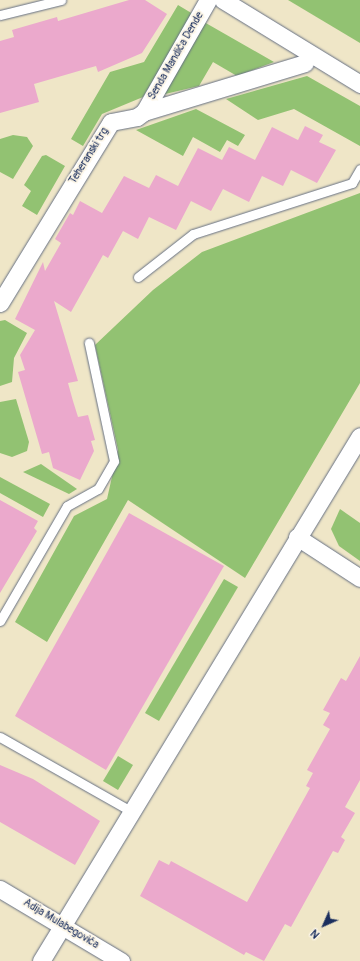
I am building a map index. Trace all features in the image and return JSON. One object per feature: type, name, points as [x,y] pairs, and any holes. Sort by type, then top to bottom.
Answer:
[{"type":"street","name":"Senda Mandića Dende","points":[[144,112],[208,0]]},
{"type":"street","points":[[223,0],[360,84]]},
{"type":"street","name":"Teheranski trg","points":[[0,303],[106,126],[116,119],[137,117],[144,112],[305,63]]},
{"type":"street","points":[[41,961],[297,537],[360,436]]},
{"type":"street","points":[[297,537],[360,578]]},
{"type":"street","name":"Adija Mulabegovića","points":[[0,889],[121,961]]},
{"type":"lane","points":[[0,16],[61,0]]},
{"type":"lane","points":[[138,277],[193,234],[352,183],[360,169]]},
{"type":"lane","points":[[0,621],[67,506],[98,489],[114,461],[89,343]]},
{"type":"lane","points":[[0,737],[131,812]]},
{"type":"green space","points":[[288,0],[360,0],[360,43]]},
{"type":"green space","points":[[178,5],[193,14],[143,97],[102,114],[83,146],[71,139],[110,72],[144,62]]},
{"type":"green space","points":[[204,22],[274,62],[237,76],[213,62],[199,86],[161,95]]},
{"type":"green space","points":[[307,76],[360,106],[360,146],[294,109],[258,120],[226,99]]},
{"type":"green space","points":[[196,109],[245,135],[238,146],[227,140],[220,152],[193,137],[183,156],[136,130]]},
{"type":"green space","points":[[13,135],[27,137],[33,146],[13,179],[0,172],[0,139]]},
{"type":"green space","points":[[46,155],[65,166],[37,215],[22,206],[31,191],[24,185],[42,156]]},
{"type":"green space","points":[[360,193],[360,383],[245,578],[128,500],[47,642],[15,622],[74,516],[107,499],[118,450],[95,345],[153,290],[202,252]]},
{"type":"green space","points":[[5,320],[27,333],[14,358],[12,382],[0,386],[0,321]]},
{"type":"green space","points":[[16,399],[29,442],[27,451],[12,457],[0,453],[0,402]]},
{"type":"green space","points":[[41,464],[77,489],[69,494],[23,472]]},
{"type":"green space","points":[[0,477],[50,504],[43,517],[0,493]]},
{"type":"green space","points":[[340,509],[360,523],[360,561],[339,546],[331,529]]},
{"type":"green space","points":[[224,579],[238,587],[159,721],[145,713]]},
{"type":"green space","points":[[118,756],[133,765],[118,790],[103,781]]},
{"type":"building","points":[[129,0],[145,0],[167,14],[142,53],[98,72],[96,66],[34,84],[39,102],[0,113],[0,41],[14,37],[12,30],[57,17],[58,21]]},
{"type":"building","points":[[305,126],[323,135],[319,142],[336,150],[317,183],[291,170],[283,186],[262,176],[249,202],[223,189],[211,211],[191,201],[176,230],[149,217],[138,239],[123,231],[108,258],[103,255],[71,312],[54,301],[78,381],[68,383],[73,401],[78,417],[88,415],[95,440],[91,441],[94,451],[80,480],[53,468],[49,452],[42,454],[18,372],[25,370],[20,355],[35,330],[15,319],[43,262],[45,271],[61,243],[55,239],[70,213],[73,215],[80,201],[102,213],[124,176],[149,188],[156,175],[178,186],[198,148],[222,160],[229,147],[255,160],[272,127],[298,140]]},
{"type":"building","points":[[0,500],[38,521],[34,528],[37,531],[0,593]]},
{"type":"building","points":[[129,513],[224,566],[106,770],[15,716]]},
{"type":"building","points":[[360,656],[360,780],[345,807],[355,813],[341,837],[345,840],[338,853],[333,851],[291,927],[285,924],[264,961],[246,952],[244,955],[140,896],[159,860],[169,865],[171,861],[247,902],[310,788],[306,786],[313,773],[307,770],[330,729],[323,725],[330,713],[323,710],[341,678],[346,681]]},
{"type":"building","points":[[0,765],[33,779],[100,821],[75,865],[0,822]]}]
